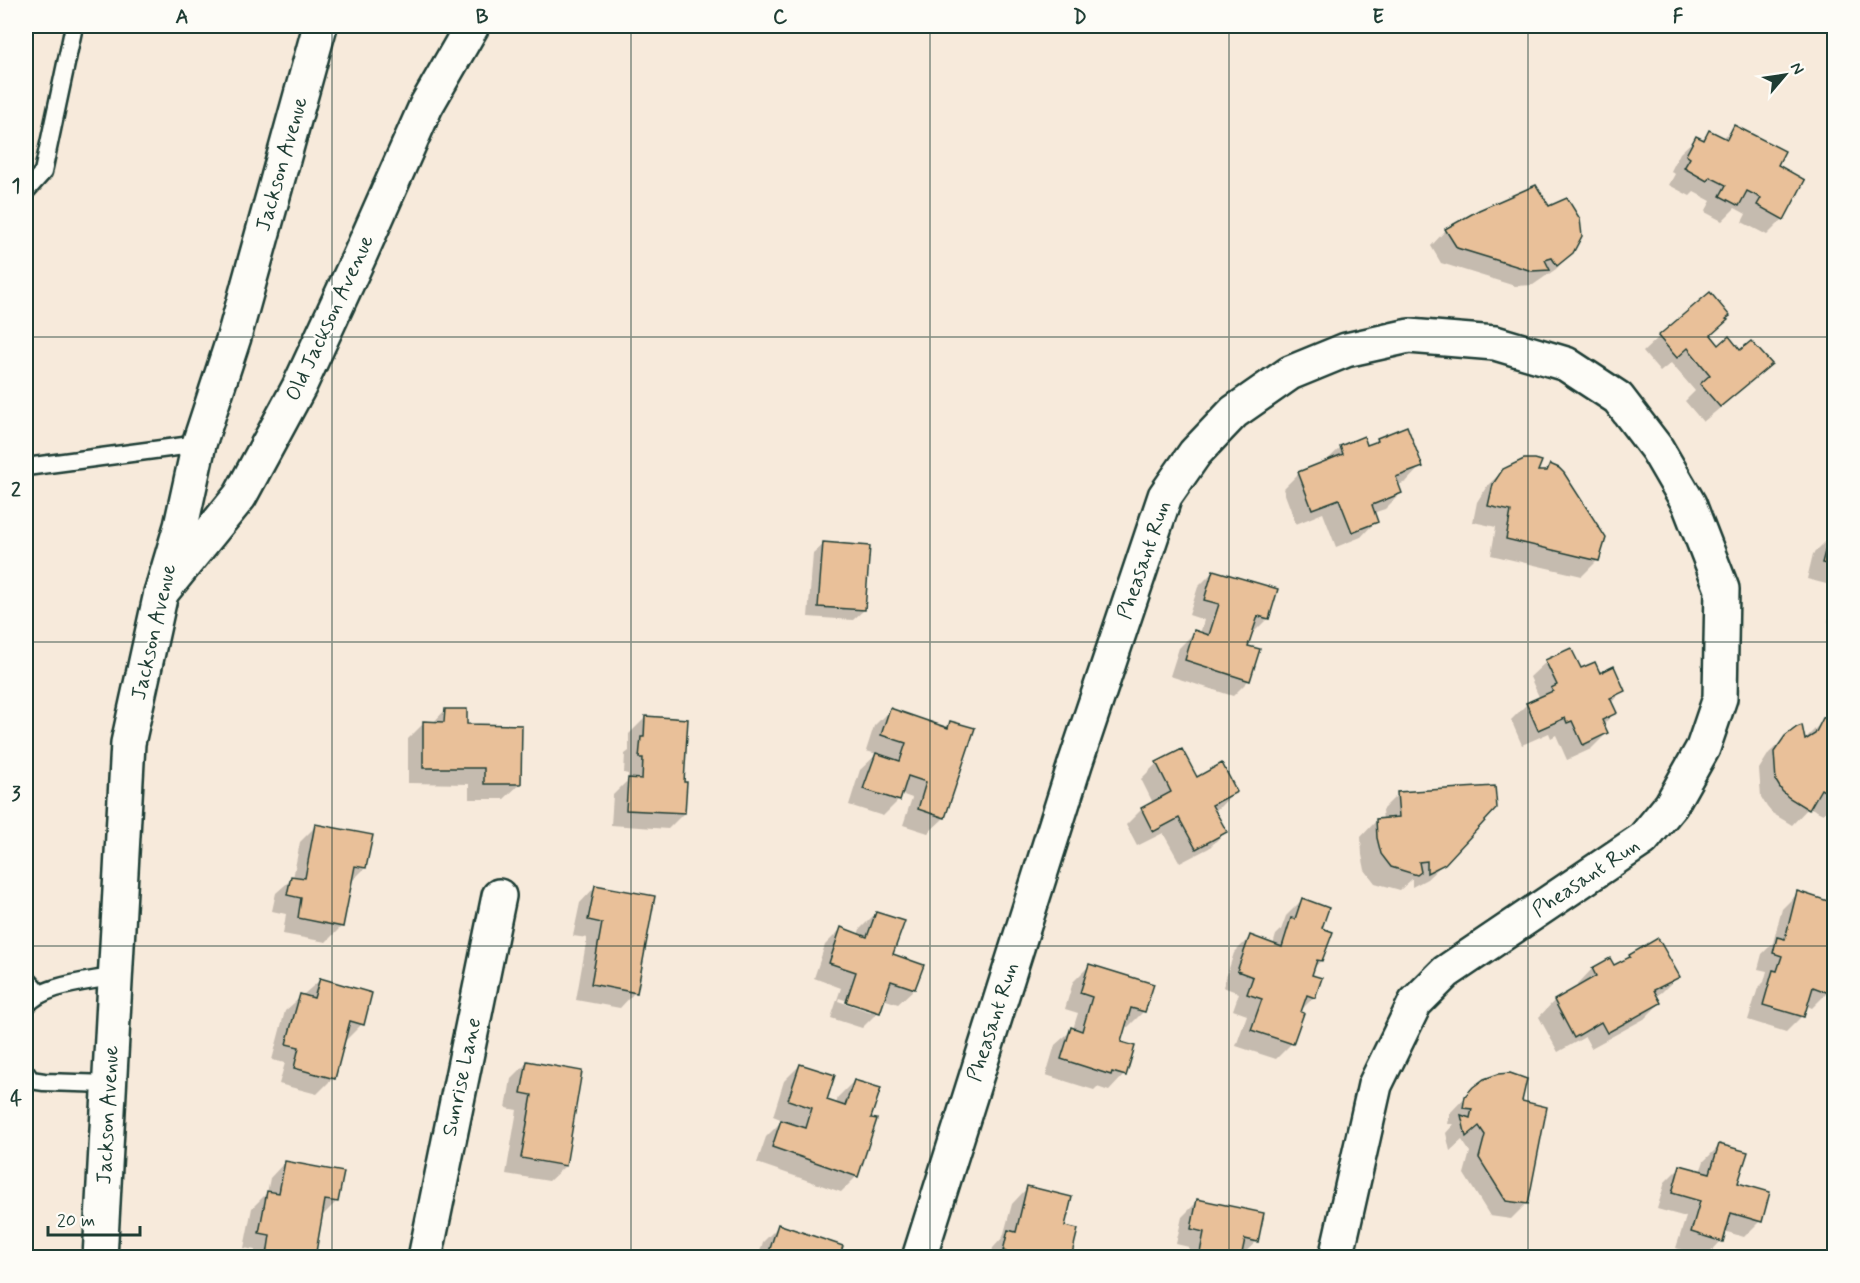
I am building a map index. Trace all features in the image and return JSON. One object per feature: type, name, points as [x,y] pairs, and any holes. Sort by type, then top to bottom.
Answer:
[{"type":"street","name":"Jackson Avenue","points":[[100,1257],[128,743],[160,593],[181,526],[200,444],[234,337],[320,26]]},
{"type":"street","name":"Old Jackson Avenue","points":[[160,593],[240,496],[299,387],[426,106],[472,26]]},
{"type":"street","name":"Pheasant Run","points":[[919,1257],[1075,764],[1165,495],[1195,453],[1234,412],[1290,374],[1346,350],[1409,336],[1495,343],[1566,364],[1618,398],[1657,448],[1689,504],[1722,589],[1720,698],[1703,748],[1671,805],[1643,839],[1446,972],[1415,1003],[1375,1085],[1336,1257]]},
{"type":"street","name":"Sunrise Lane","points":[[424,1257],[499,896]]},
{"type":"lane","points":[[26,191],[43,172],[74,26]]},
{"type":"lane","points":[[26,467],[200,444]]},
{"type":"lane","points":[[26,1006],[40,994],[51,989],[116,976]]},
{"type":"lane","points":[[26,978],[40,994]]},
{"type":"lane","points":[[26,1073],[30,1080],[44,1082],[109,1084]]},
{"type":"building","points":[[1734,125],[1785,151],[1778,165],[1805,180],[1784,220],[1757,205],[1761,198],[1747,191],[1739,206],[1720,196],[1726,185],[1710,177],[1707,181],[1684,168],[1690,158],[1686,155],[1696,136],[1704,140],[1709,130],[1727,139]]},
{"type":"building","points":[[1536,185],[1549,206],[1567,198],[1580,219],[1582,236],[1573,253],[1557,266],[1552,258],[1545,260],[1550,270],[1532,271],[1457,248],[1445,229],[1479,210]]},
{"type":"building","points":[[1710,292],[1730,316],[1711,335],[1719,345],[1729,336],[1740,350],[1751,341],[1772,364],[1720,407],[1700,384],[1710,375],[1688,348],[1677,358],[1658,336]]},
{"type":"building","points":[[1407,426],[1423,467],[1396,477],[1402,493],[1372,505],[1378,522],[1352,532],[1339,499],[1312,509],[1298,472],[1343,454],[1340,446],[1364,436],[1367,445],[1378,441],[1377,438]]},
{"type":"building","points":[[1524,459],[1542,461],[1538,471],[1547,471],[1550,464],[1564,473],[1606,538],[1599,561],[1506,539],[1511,511],[1488,506],[1493,484],[1503,469]]},
{"type":"building","points":[[1829,536],[1834,537],[1834,566],[1822,563]]},
{"type":"building","points":[[823,542],[870,546],[865,610],[818,607]]},
{"type":"building","points":[[1213,570],[1278,589],[1269,619],[1258,616],[1248,646],[1260,649],[1250,681],[1185,660],[1194,630],[1209,635],[1219,604],[1204,600]]},
{"type":"building","points":[[1571,648],[1581,668],[1595,662],[1600,673],[1614,666],[1625,691],[1610,698],[1617,713],[1602,720],[1608,733],[1583,745],[1572,721],[1567,723],[1565,718],[1538,730],[1526,703],[1553,691],[1551,688],[1557,685],[1545,660]]},
{"type":"building","points":[[890,708],[948,728],[950,721],[975,728],[945,818],[918,809],[926,782],[908,776],[900,801],[863,789],[876,753],[900,761],[906,743],[881,735]]},
{"type":"building","points":[[445,709],[467,709],[467,724],[522,725],[521,784],[484,784],[484,768],[423,768],[423,721],[444,722]]},
{"type":"building","points":[[1834,715],[1834,797],[1821,789],[1809,810],[1782,791],[1776,781],[1774,752],[1785,736],[1797,727],[1802,725],[1805,740],[1815,734],[1823,718]]},
{"type":"building","points":[[645,716],[688,719],[684,782],[687,782],[685,813],[626,810],[628,778],[642,779],[643,758],[639,758],[641,737],[644,737]]},
{"type":"building","points":[[1182,749],[1197,777],[1222,763],[1237,792],[1212,805],[1227,832],[1196,849],[1179,818],[1153,832],[1141,808],[1171,792],[1156,762]]},
{"type":"building","points":[[1495,786],[1497,808],[1445,864],[1427,873],[1427,861],[1419,862],[1421,872],[1417,875],[1391,867],[1381,854],[1376,819],[1399,817],[1397,792]]},
{"type":"building","points":[[315,824],[373,835],[366,868],[355,866],[343,927],[298,918],[301,898],[287,895],[291,876],[305,878]]},
{"type":"building","points":[[595,885],[655,896],[637,993],[591,984],[602,923],[588,920]]},
{"type":"building","points":[[1797,891],[1834,903],[1829,930],[1834,932],[1834,976],[1829,993],[1813,987],[1804,1017],[1763,1005],[1773,970],[1777,971],[1782,956],[1773,953],[1777,937],[1785,939]]},
{"type":"building","points":[[1302,898],[1329,908],[1322,928],[1333,932],[1322,961],[1317,960],[1312,975],[1322,978],[1315,998],[1307,995],[1301,1012],[1304,1013],[1293,1044],[1251,1030],[1262,999],[1247,994],[1253,977],[1237,971],[1250,935],[1282,947],[1291,918],[1295,919]]},
{"type":"building","points":[[876,912],[905,921],[893,954],[924,965],[915,989],[891,981],[880,1013],[846,1002],[856,972],[829,963],[841,927],[867,937]]},
{"type":"building","points":[[1658,938],[1680,977],[1654,990],[1661,1003],[1607,1033],[1601,1022],[1574,1038],[1554,1000],[1596,976],[1592,968],[1610,958],[1614,965]]},
{"type":"building","points":[[1089,964],[1154,984],[1145,1012],[1131,1008],[1121,1042],[1135,1046],[1126,1076],[1112,1072],[1111,1075],[1061,1059],[1071,1027],[1082,1031],[1092,997],[1080,993]]},
{"type":"building","points":[[320,978],[372,993],[364,1025],[350,1021],[335,1079],[294,1068],[299,1047],[286,1044],[300,994],[314,998]]},
{"type":"building","points":[[527,1061],[582,1071],[566,1166],[521,1158],[532,1095],[521,1093]]},
{"type":"building","points":[[800,1064],[835,1075],[827,1100],[845,1106],[854,1080],[881,1088],[871,1118],[877,1119],[858,1177],[772,1147],[781,1120],[806,1128],[812,1108],[788,1100]]},
{"type":"building","points":[[1510,1073],[1527,1079],[1522,1101],[1547,1107],[1528,1204],[1506,1201],[1479,1158],[1485,1135],[1479,1126],[1466,1137],[1461,1115],[1470,1118],[1472,1109],[1463,1108],[1465,1096],[1473,1087],[1484,1079]]},
{"type":"building","points":[[1719,1144],[1748,1152],[1738,1183],[1770,1192],[1762,1222],[1731,1213],[1723,1242],[1691,1232],[1700,1201],[1672,1193],[1680,1165],[1710,1173]]},
{"type":"building","points":[[285,1161],[344,1172],[338,1202],[325,1200],[315,1258],[277,1258],[267,1255],[270,1235],[259,1233],[267,1191],[279,1193]]},
{"type":"building","points":[[1027,1186],[1072,1197],[1065,1226],[1078,1229],[1071,1258],[1012,1258],[1013,1254],[1003,1251],[1008,1230],[1016,1232]]},
{"type":"building","points":[[1197,1199],[1264,1213],[1258,1242],[1245,1239],[1241,1258],[1199,1258],[1204,1232],[1191,1229]]},
{"type":"building","points":[[778,1224],[843,1246],[839,1258],[767,1258]]},
{"type":"building","points":[[500,1247],[549,1258],[498,1258]]}]
